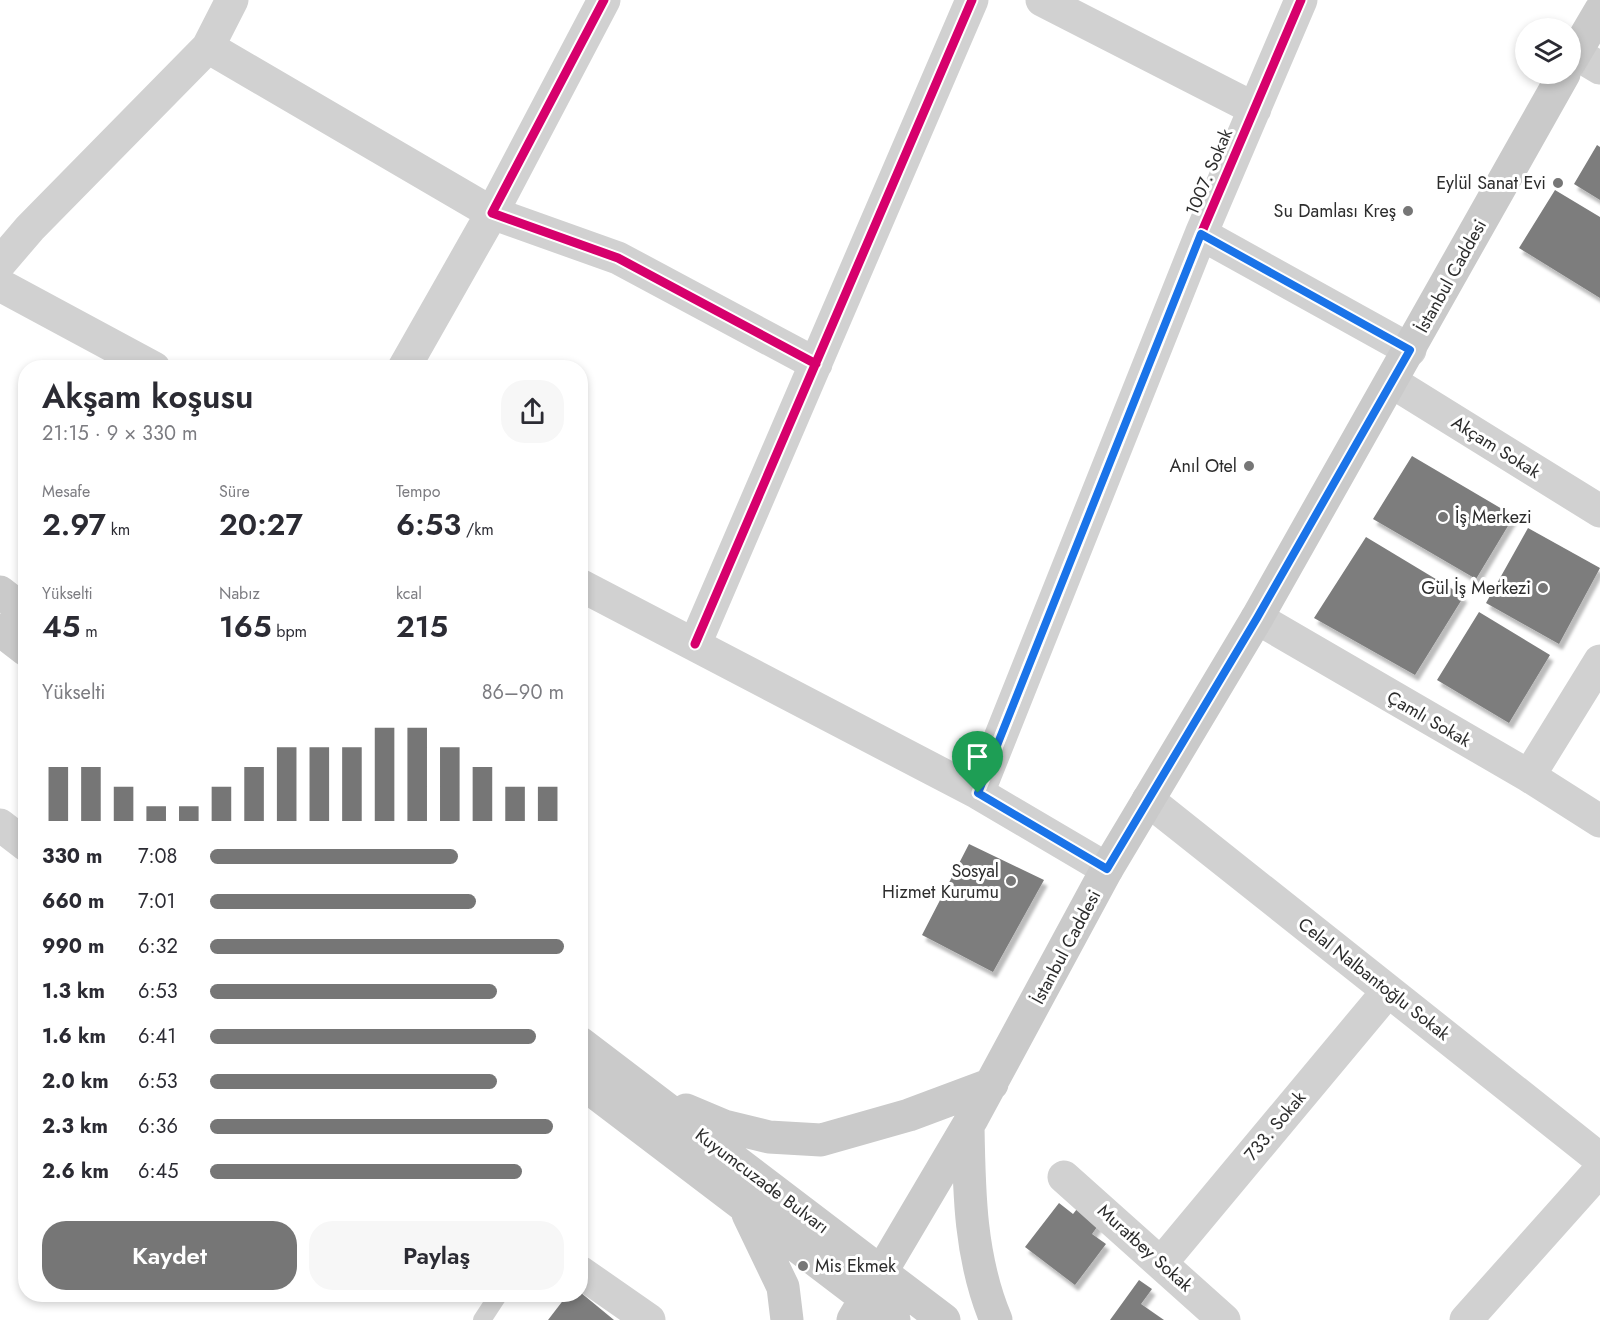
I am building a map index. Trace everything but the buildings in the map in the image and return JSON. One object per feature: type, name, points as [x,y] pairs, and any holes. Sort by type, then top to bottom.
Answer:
[{"type":"main road","name":"İstanbul Caddesi","points":[[1581,55],[1600,11]]},
{"type":"main road","name":"İstanbul Caddesi","points":[[867,1297],[992,1084],[1107,869],[1257,618],[1565,84]]},
{"type":"main road","points":[[0,592],[18,606]]},
{"type":"main road","points":[[0,630],[18,644]]},
{"type":"main road","name":"Kuyumcuzade Bulvarı","points":[[588,1049],[651,1096],[894,1320]]},
{"type":"main road","points":[[651,1096],[724,1126],[758,1134],[821,1140],[909,1115],[992,1084]]},
{"type":"main road","name":"Kuyumcuzade Bulvarı","points":[[588,1087],[746,1209],[867,1297],[944,1320]]},
{"type":"main road","points":[[968,1126],[969,1207],[983,1288],[996,1320]]},
{"type":"main road","points":[[746,1209],[783,1287],[787,1320]]},
{"type":"street","points":[[0,263],[30,228],[208,47],[232,0]]},
{"type":"street","points":[[409,360],[492,213],[604,0]]},
{"type":"street","points":[[695,644],[972,0]]},
{"type":"street","points":[[1042,0],[1255,109]]},
{"type":"street","name":"1007. Sokak","points":[[978,793],[1201,234],[1301,0]]},
{"type":"street","points":[[208,47],[492,213],[618,258],[816,363]]},
{"type":"street","points":[[1201,234],[1410,350]]},
{"type":"street","points":[[0,285],[139,360]]},
{"type":"street","name":"Akçam Sokak","points":[[1392,382],[1600,511]]},
{"type":"street","points":[[588,589],[978,793],[1107,869]]},
{"type":"street","name":"Çamlı Sokak","points":[[1257,618],[1529,776],[1600,821]]},
{"type":"street","points":[[1529,776],[1600,661]]},
{"type":"street","name":"Celal Nalbantoğlu Sokak","points":[[1148,800],[1600,1159]]},
{"type":"street","points":[[0,825],[18,839]]},
{"type":"street","name":"733. Sokak","points":[[1162,1262],[1388,991]]},
{"type":"street","points":[[1466,1320],[1600,1170]]},
{"type":"street","name":"Muratbey Sokak","points":[[1064,1177],[1162,1262],[1224,1320]]},
{"type":"street","points":[[588,1278],[649,1320]]},
{"type":"lane","points":[[482,1320],[494,1302]]},
{"type":"cycle path","points":[[604,0],[492,213],[618,258],[816,364]]},
{"type":"cycle path","points":[[695,644],[972,0]]},
{"type":"cycle path","points":[[978,793],[1201,234],[1301,0]]},
{"type":"place","name":"Eylül Sanat Evi","points":[[1558,183]]},
{"type":"place","name":"Su Damlası Kreş","points":[[1408,211]]},
{"type":"place","name":"Anıl Otel","points":[[1249,466]]},
{"type":"place","name":"İş Merkezi","points":[[1443,517]]},
{"type":"place","name":"Gül İş Merkezi","points":[[1543,588]]},
{"type":"place","name":"Sosyal Hizmet Kurumu","points":[[1011,881]]},
{"type":"place","name":"Mis Ekmek","points":[[803,1266]]},
{"type":"route","points":[[1201,234],[1410,350],[1257,618],[1107,869],[978,793],[1201,234]]}]
